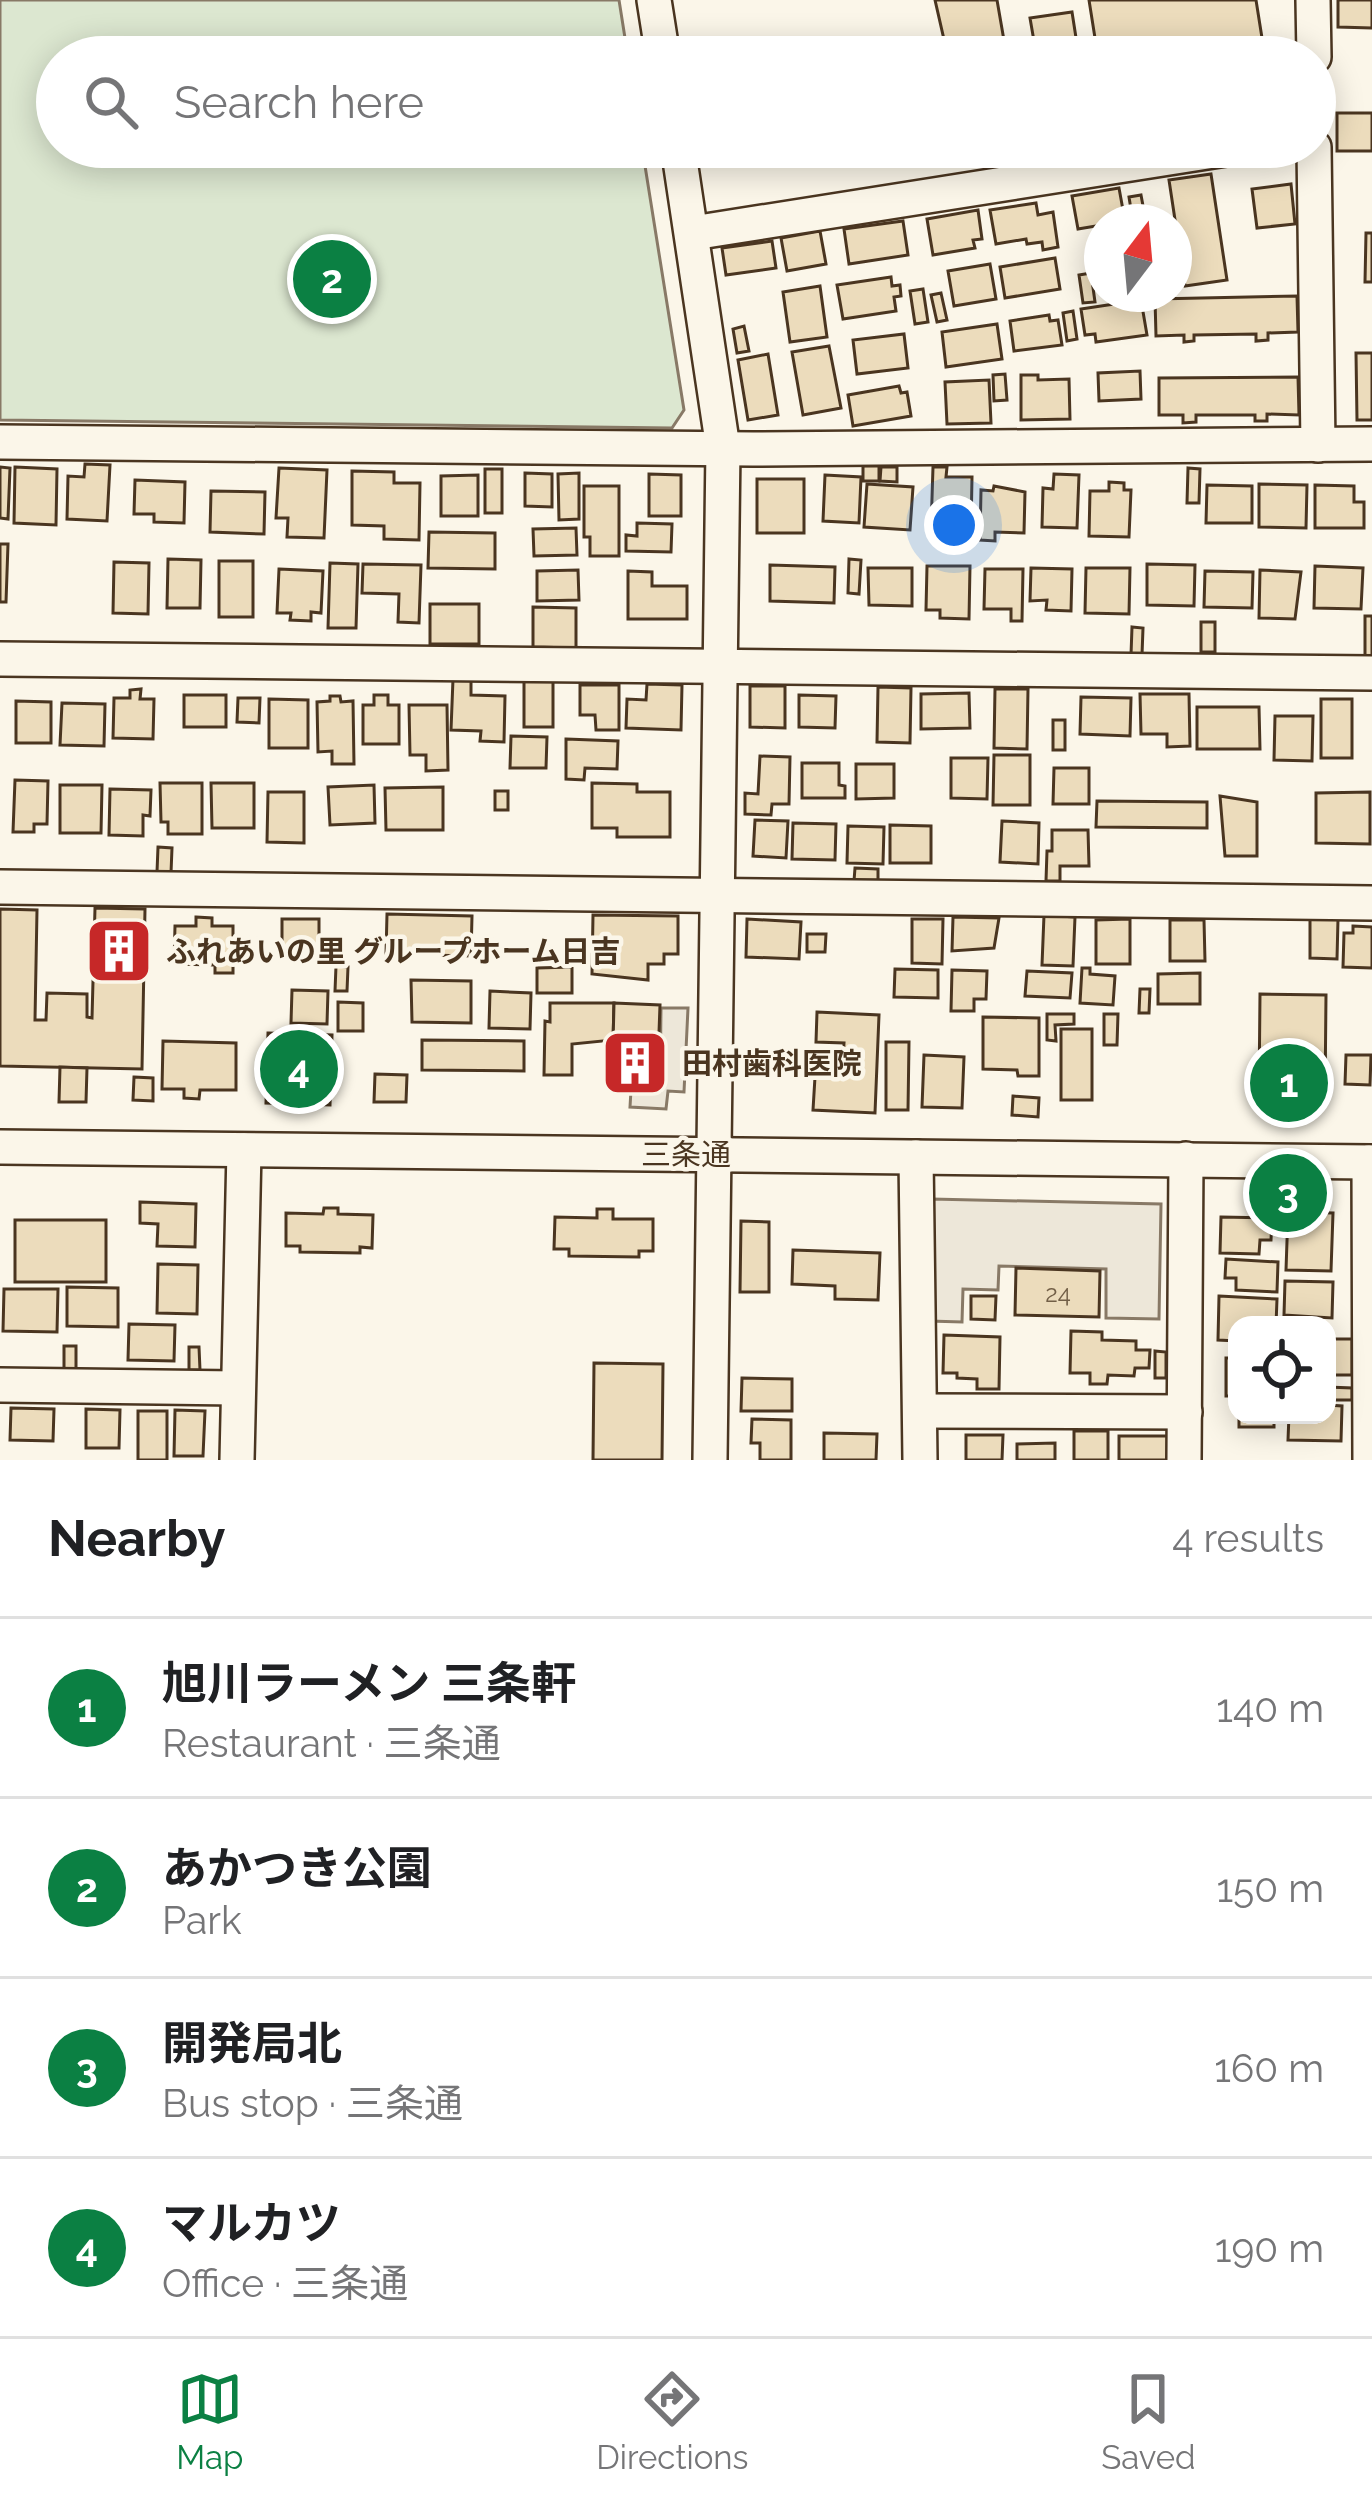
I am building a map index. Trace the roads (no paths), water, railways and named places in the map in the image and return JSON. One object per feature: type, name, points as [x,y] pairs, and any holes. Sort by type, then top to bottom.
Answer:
[{"type":"street","points":[[654,0],[660,36]]},
{"type":"street","points":[[1312,0],[1313,36]]},
{"type":"street","points":[[681,168],[723,448],[710,1460]]},
{"type":"street","points":[[692,233],[1105,168]]},
{"type":"street","points":[[1314,168],[1318,445]]},
{"type":"street","points":[[0,442],[723,448],[1372,444]]},
{"type":"street","points":[[0,659],[1372,673]]},
{"type":"street","points":[[0,887],[1372,903]]},
{"type":"street","name":"三条通","points":[[0,1147],[1371,1162]]},
{"type":"street","points":[[237,1460],[244,1150]]},
{"type":"street","points":[[916,1157],[920,1460]]},
{"type":"street","points":[[1184,1460],[1186,1159]]},
{"type":"street","points":[[1370,1460],[1371,1162]]},
{"type":"street","points":[[0,1385],[237,1388]]},
{"type":"street","points":[[921,1411],[1184,1412]]},
{"type":"place","name":"あかつき公園","points":[[332,279]]},
{"type":"place","name":"ふれあいの里 グループホーム日吉","points":[[119,951]]},
{"type":"place","name":"田村歯科医院","points":[[635,1063]]},
{"type":"place","name":"マルカツ","points":[[299,1069]]},
{"type":"place","name":"旭川ラーメン 三条軒","points":[[1289,1083]]},
{"type":"place","name":"開発局北","points":[[1288,1193]]}]
